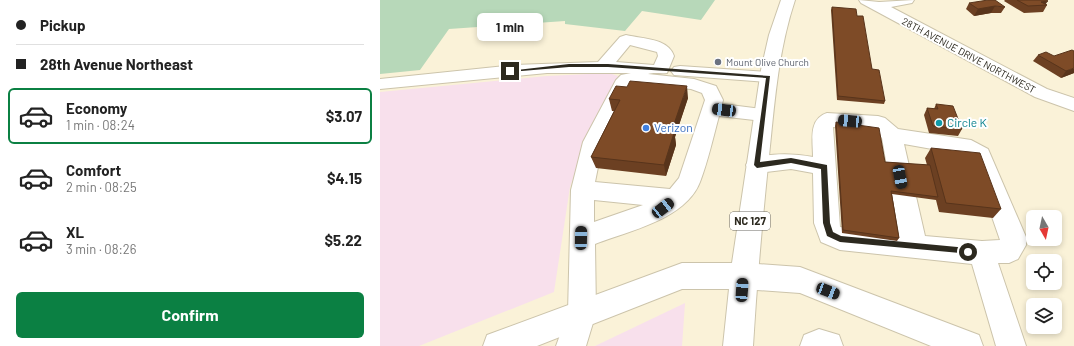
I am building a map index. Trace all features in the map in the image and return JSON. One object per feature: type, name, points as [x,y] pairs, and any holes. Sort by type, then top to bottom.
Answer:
[{"type":"street","name":"NC 127","points":[[738,346],[743,276],[768,77],[778,29],[788,0]]},
{"type":"street","points":[[872,3],[907,0]]},
{"type":"street","name":"28TH AVENUE DRIVE NORTHWEST","points":[[872,3],[1041,93],[1074,104]]},
{"type":"street","points":[[604,66],[626,40],[660,47],[664,50],[666,56],[661,70]]},
{"type":"street","points":[[380,84],[569,66],[604,66],[768,77]]},
{"type":"street","points":[[571,346],[582,313],[581,238],[582,190],[593,142],[622,84],[627,79],[635,78],[703,86],[712,94],[714,100],[689,182],[675,199],[663,208],[581,238]]},
{"type":"street","points":[[711,109],[763,115]]},
{"type":"street","points":[[827,120],[878,123],[892,135],[971,148],[981,154],[1013,237],[1014,246],[1009,251],[982,253],[840,239],[830,234],[826,223],[823,124],[827,120]]},
{"type":"street","points":[[892,135],[914,246]]},
{"type":"street","points":[[757,165],[791,161],[824,167]]},
{"type":"street","points":[[582,190],[675,199]]},
{"type":"street","points":[[982,253],[1011,346]]},
{"type":"street","points":[[504,345],[582,313],[682,276],[743,276],[800,280],[930,338],[968,346]]},
{"type":"street","points":[[815,346],[819,344],[828,346]]},
{"type":"shaded area","points":[[612,74],[621,77],[588,136],[570,187],[554,292],[419,346],[380,346],[380,92],[547,76]]},
{"type":"shaded area","points":[[685,303],[682,346],[595,346]]},
{"type":"green space","points":[[380,0],[715,0],[701,20],[642,11],[625,31],[565,24],[565,21],[449,29],[420,70],[380,74]]},
{"type":"building","points":[[995,0],[1005,7],[995,6],[978,9],[969,3]]},
{"type":"building","points":[[1017,0],[1048,1],[1041,2],[1047,5],[1028,6]]},
{"type":"building","points":[[832,7],[856,9],[857,16],[863,16],[872,69],[879,70],[885,101],[838,96]]},
{"type":"building","points":[[1072,50],[1074,51],[1074,68],[1066,71],[1038,55],[1046,52],[1054,56]]},
{"type":"building","name":"Verizon","points":[[630,81],[687,86],[671,133],[674,133],[664,165],[591,157],[620,100],[609,99],[616,86],[627,87]]},
{"type":"building","points":[[936,104],[953,106],[962,129],[933,126],[927,108],[938,109]]},
{"type":"building","points":[[836,122],[879,128],[885,162],[930,165],[938,197],[891,191],[899,238],[843,230]]},
{"type":"building","name":"Circle K","points":[[931,148],[980,153],[1001,209],[946,203]]},
{"type":"place","name":"Mount Olive Church","points":[[718,62]]},
{"type":"place","name":"Circle K","points":[[939,123]]},
{"type":"place","name":"Verizon","points":[[646,128]]},
{"type":"route","points":[[510,71],[569,66],[608,66],[768,77],[757,165],[791,161],[824,167],[826,223],[830,234],[840,239],[968,252]]}]
